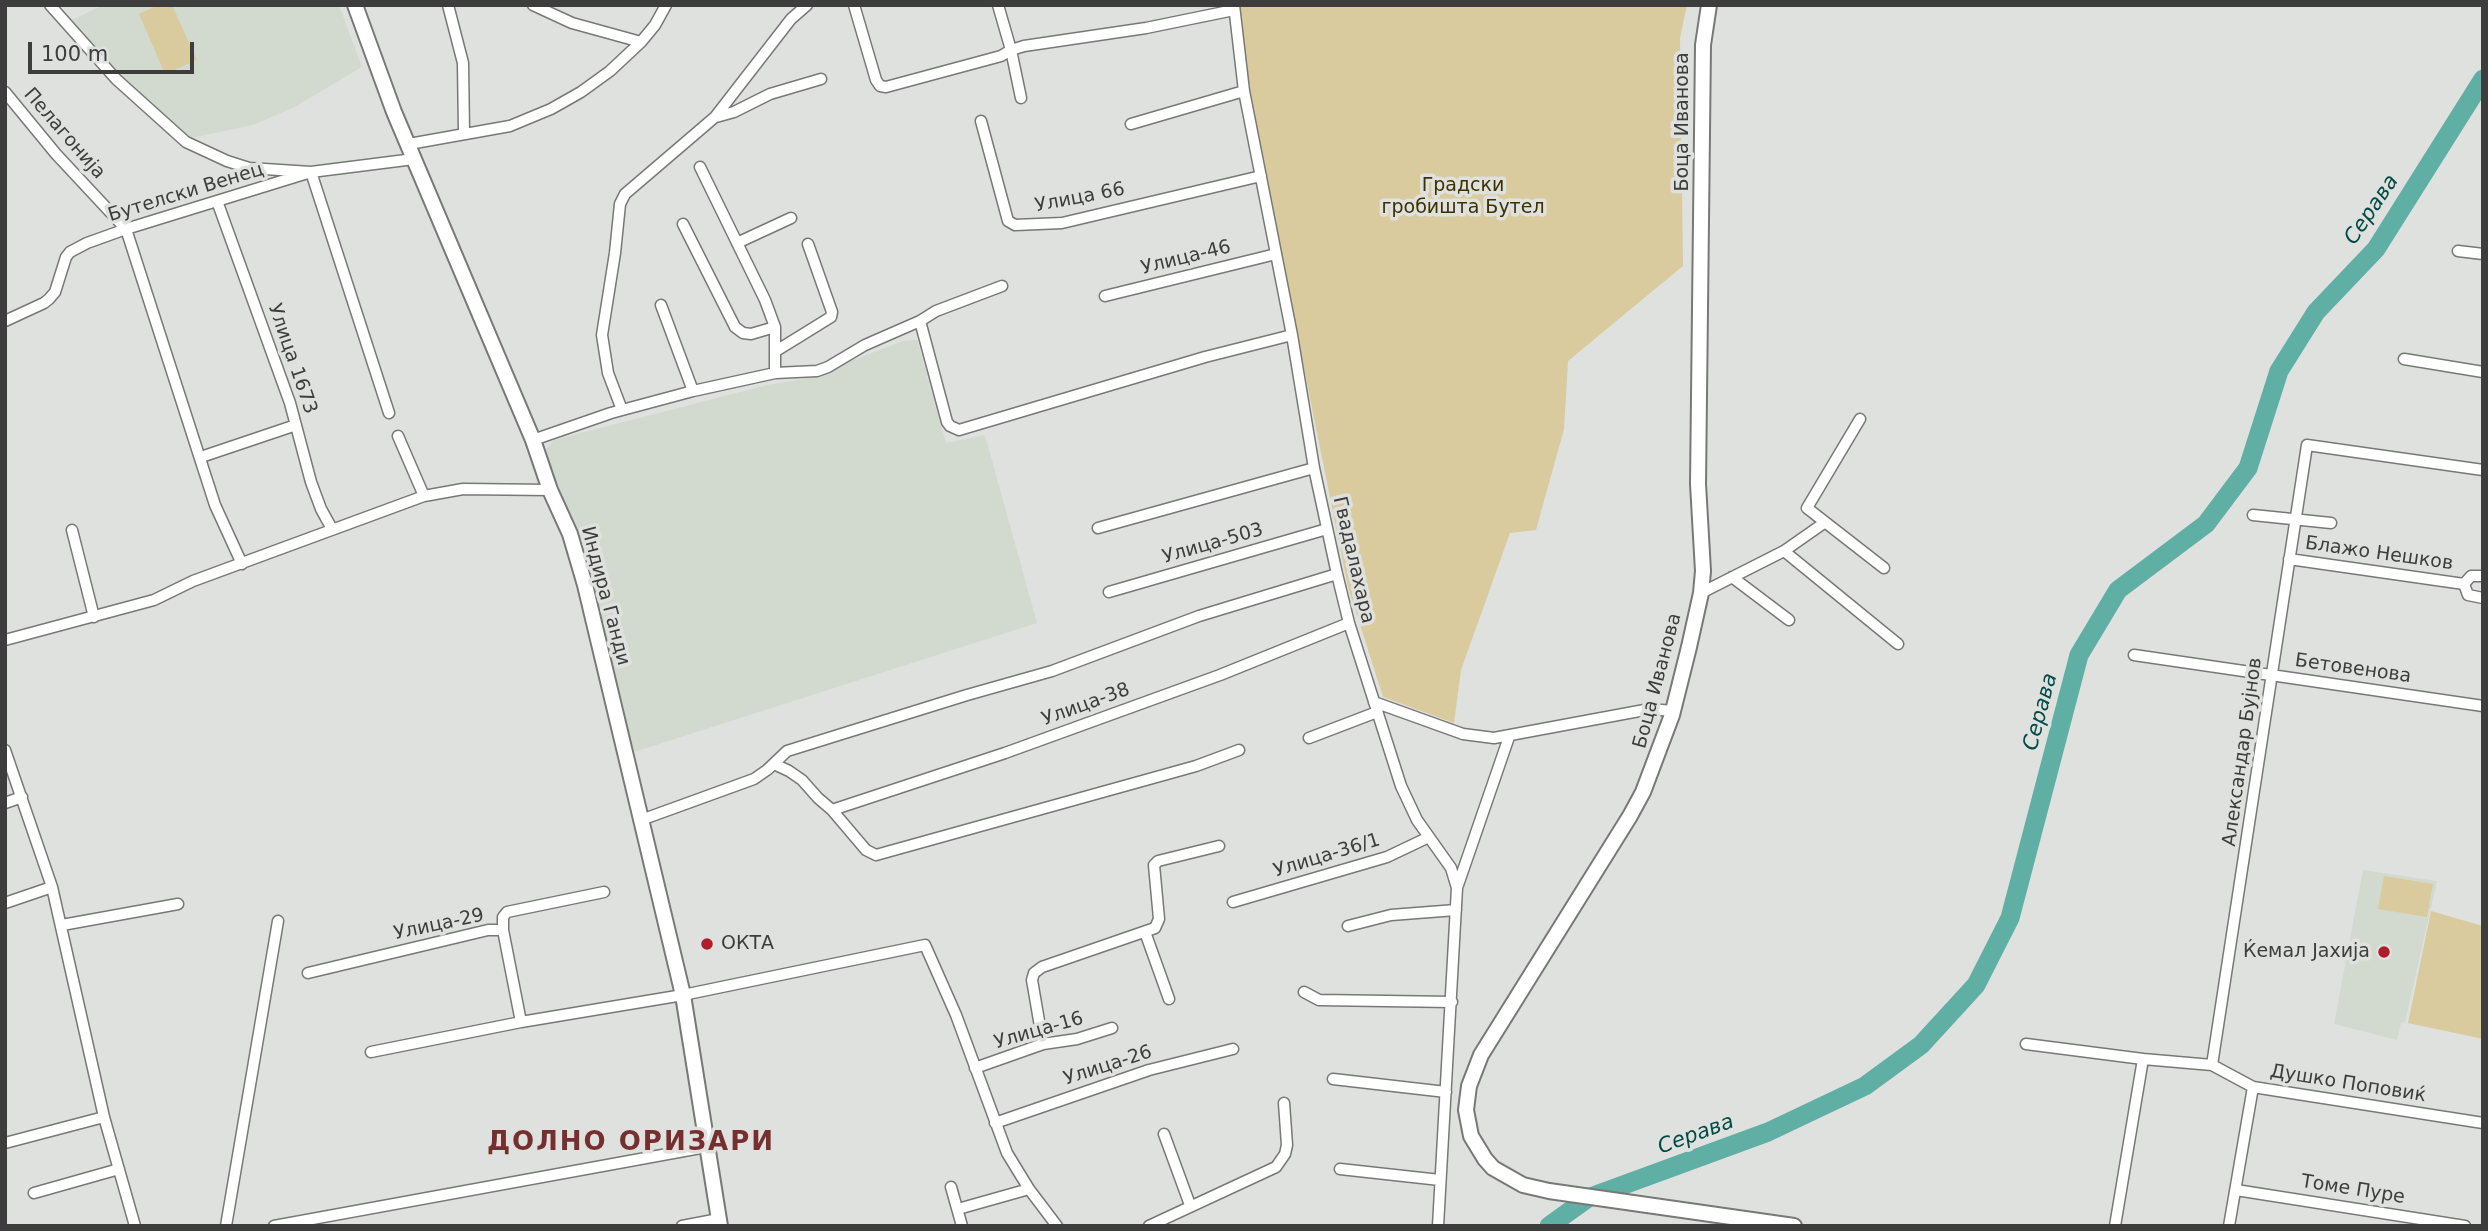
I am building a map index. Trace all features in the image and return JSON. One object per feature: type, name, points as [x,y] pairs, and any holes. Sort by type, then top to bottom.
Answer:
[{"type":"street","points":[[50,5],[116,79],[186,142],[249,168],[311,172],[390,413]]},
{"type":"street","name":"Индира Ганди","points":[[355,5],[394,111],[533,440],[569,534],[585,585],[683,995],[720,1222]]},
{"type":"street","points":[[448,5],[463,63],[464,133]]},
{"type":"street","points":[[533,5],[572,23],[641,42]]},
{"type":"street","points":[[409,144],[510,126],[551,109],[610,72],[641,42],[666,5]]},
{"type":"street","points":[[622,410],[608,373],[602,335],[620,204],[625,194],[715,117],[791,19],[807,5]]},
{"type":"street","points":[[853,5],[880,86],[899,85],[1001,56],[1011,50],[1146,28],[1234,8]]},
{"type":"street","points":[[998,5],[1021,98]]},
{"type":"street","name":"Боца Иванова","points":[[1709,5],[1703,45],[1698,484],[1703,571],[1701,593],[1673,711],[1657,760],[1630,816],[1475,1067],[1466,1098],[1467,1119],[1471,1136],[1485,1159],[1493,1168],[1522,1185],[1794,1226]]},
{"type":"street","name":"Гвадалахара","points":[[1234,8],[1244,91],[1292,335],[1314,468],[1349,623],[1401,786],[1417,820],[1451,868],[1457,888],[1438,1226]]},
{"type":"street","points":[[715,117],[734,112],[770,94],[821,79]]},
{"type":"street","points":[[1130,124],[1244,91]]},
{"type":"street","name":"Пелагонија","points":[[5,92],[55,154],[126,229]]},
{"type":"street","name":"Улица 66","points":[[981,121],[1008,221],[1015,225],[1062,223],[1261,176]]},
{"type":"street","name":"Бутелски Венец","points":[[5,321],[49,299],[55,292],[62,263],[70,251],[126,229],[311,172],[414,159]]},
{"type":"street","points":[[700,167],[765,300],[775,327],[775,373]]},
{"type":"street","name":"Улица 1673","points":[[217,201],[275,359],[311,482],[332,529]]},
{"type":"street","points":[[737,243],[791,218]]},
{"type":"street","points":[[682,224],[735,327],[743,333],[751,334],[775,327]]},
{"type":"street","points":[[126,229],[215,505],[242,564]]},
{"type":"street","points":[[776,351],[831,317],[832,312],[807,244]]},
{"type":"street","points":[[2458,251],[2483,254]]},
{"type":"street","name":"Улица-46","points":[[1105,296],[1276,254]]},
{"type":"street","points":[[533,440],[622,410],[693,391],[775,373],[808,373],[828,367],[865,345],[953,303],[1002,286]]},
{"type":"street","points":[[661,305],[693,391]]},
{"type":"street","points":[[920,321],[947,422],[959,430],[1192,361],[1292,335]]},
{"type":"street","points":[[2404,359],[2483,372]]},
{"type":"street","points":[[1860,419],[1807,508],[1884,568]]},
{"type":"street","points":[[201,457],[296,425]]},
{"type":"street","points":[[398,436],[424,496]]},
{"type":"street","name":"Александар Бујнов","points":[[2212,1065],[2307,445],[2483,470]]},
{"type":"street","points":[[1098,528],[1314,468]]},
{"type":"street","points":[[5,640],[154,600],[193,581],[424,496],[463,489],[550,490]]},
{"type":"street","points":[[2253,515],[2331,523]]},
{"type":"street","points":[[1701,593],[1784,551],[1824,523]]},
{"type":"street","name":"Улица-503","points":[[1109,592],[1327,529]]},
{"type":"street","points":[[72,530],[94,617]]},
{"type":"street","points":[[1784,551],[1898,644]]},
{"type":"street","name":"Блажо Нешков","points":[[2289,559],[2464,584]]},
{"type":"street","points":[[641,820],[754,779],[787,751],[1052,671],[1199,616],[1337,574]]},
{"type":"street","name":"Блажо Нешков","points":[[2464,584],[2471,576],[2483,576]]},
{"type":"street","points":[[1731,577],[1788,620]]},
{"type":"street","name":"Блажо Нешков","points":[[2464,584],[2468,594],[2483,598]]},
{"type":"street","name":"Улица-38","points":[[832,810],[1005,753],[1220,676],[1349,623]]},
{"type":"street","name":"Бетовенова","points":[[2134,655],[2483,706]]},
{"type":"street","points":[[1309,738],[1376,707],[1463,734],[1494,738],[1630,712],[1650,709],[1673,711]]},
{"type":"street","points":[[1457,888],[1509,737]]},
{"type":"street","points":[[774,764],[802,780],[866,850],[876,855],[1196,766],[1240,750]]},
{"type":"street","points":[[6,755],[52,887],[104,1117],[135,1226]]},
{"type":"street","points":[[5,803],[22,797]]},
{"type":"street","name":"Улица-36/1","points":[[1233,902],[1387,857],[1429,837]]},
{"type":"street","points":[[1043,1045],[1032,980],[1037,969],[1155,928],[1159,919],[1154,865],[1158,861],[1219,846]]},
{"type":"street","points":[[5,903],[52,887]]},
{"type":"street","name":"Улица-29","points":[[308,973],[488,930],[503,930],[503,916],[507,912],[604,892]]},
{"type":"street","points":[[62,925],[178,904]]},
{"type":"street","points":[[1348,926],[1391,915],[1455,911]]},
{"type":"street","points":[[226,1226],[278,921]]},
{"type":"street","points":[[503,930],[521,1022]]},
{"type":"street","points":[[1145,932],[1168,999]]},
{"type":"street","points":[[371,1052],[521,1022],[683,995],[925,945],[956,1015],[1007,1153],[1028,1189],[1057,1226]]},
{"type":"street","points":[[1304,992],[1319,1000],[1452,1002]]},
{"type":"street","name":"Улица-16","points":[[975,1068],[1043,1045],[1077,1039],[1112,1028]]},
{"type":"street","points":[[2026,1045],[2212,1065]]},
{"type":"street","name":"Улица-26","points":[[995,1123],[1149,1070],[1233,1049]]},
{"type":"street","points":[[2115,1226],[2143,1059]]},
{"type":"street","name":"Душко Поповиќ","points":[[2212,1065],[2253,1087],[2483,1124]]},
{"type":"street","points":[[1334,1079],[1446,1093]]},
{"type":"street","points":[[2230,1226],[2253,1087]]},
{"type":"street","points":[[1149,1226],[1276,1167],[1285,1154],[1287,1145],[1284,1103]]},
{"type":"street","points":[[1446,1107],[1467,1119]]},
{"type":"street","points":[[5,1143],[104,1117]]},
{"type":"street","points":[[1164,1134],[1190,1205]]},
{"type":"street","points":[[274,1226],[706,1147]]},
{"type":"street","points":[[1340,1169],[1440,1180]]},
{"type":"street","points":[[34,1193],[119,1170]]},
{"type":"street","points":[[951,1187],[962,1226]]},
{"type":"street","points":[[958,1209],[1028,1189]]},
{"type":"street","name":"Томе Пуре","points":[[2236,1190],[2465,1226]]},
{"type":"street","points":[[682,1226],[720,1222]]},
{"type":"shaded area","points":[[103,5],[339,5],[362,67],[293,108],[253,125],[186,139],[135,92],[72,20]]},
{"type":"shaded area","points":[[917,340],[946,443],[985,435],[1037,623],[628,754],[543,453],[554,440],[767,385],[804,379],[903,341]]},
{"type":"shaded area","name":"Ќемал Јахија","points":[[2363,870],[2437,881],[2405,1022],[2401,1023],[2397,1040],[2334,1024]]},
{"type":"green space","points":[[158,5],[172,5],[197,60],[165,74],[139,14]]},
{"type":"green space","name":"Градски гробишта Бутел","points":[[1236,5],[1687,5],[1680,38],[1683,266],[1568,361],[1564,429],[1536,530],[1510,533],[1461,670],[1454,723],[1383,697],[1348,587],[1243,65]]},
{"type":"green space","points":[[2384,876],[2433,884],[2427,917],[2378,909]]},
{"type":"green space","points":[[2431,911],[2483,926],[2483,1039],[2408,1023]]},
{"type":"waterway","name":"Серава","points":[[1549,1226],[1588,1198],[1768,1132],[1865,1086],[1921,1045],[1976,985],[2010,918],[2079,655],[2118,590],[2206,524],[2248,468],[2279,371],[2316,312],[2376,249],[2483,79]]},
{"type":"place","name":"ОКТА","points":[[707,944]]},
{"type":"place","name":"Ќемал Јахија","points":[[2384,952]]},
{"type":"district","name":"ДОЛНО ОРИЗАРИ","points":[[631,1143]]}]
